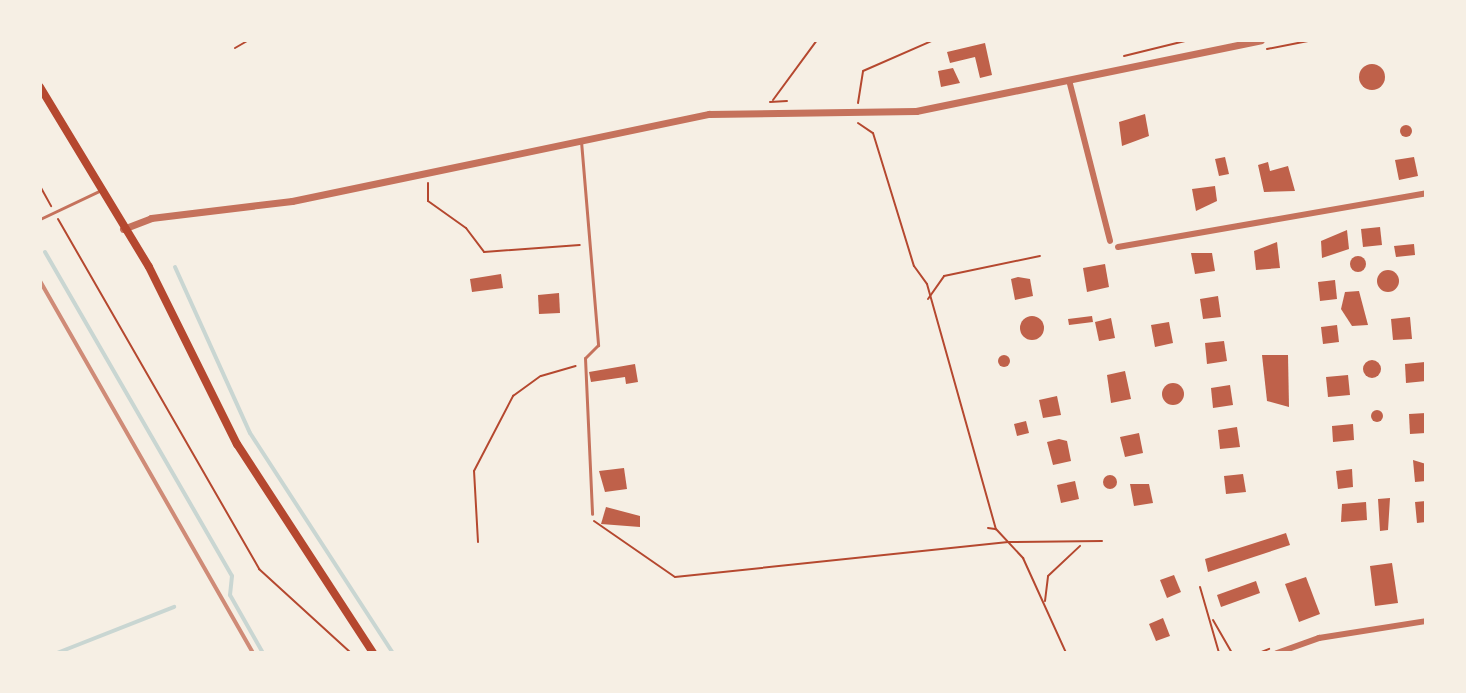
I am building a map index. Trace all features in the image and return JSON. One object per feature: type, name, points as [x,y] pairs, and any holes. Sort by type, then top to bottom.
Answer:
[{"type":"main road","points":[[40,87],[123,229],[250,466],[373,653]]},
{"type":"street","points":[[123,229],[151,218],[279,203],[727,112],[916,111],[1232,43],[1261,40]]},
{"type":"street","points":[[1069,80],[1110,241]]},
{"type":"street","points":[[1118,247],[1426,193]]},
{"type":"street","points":[[1277,653],[1319,638],[1426,621]]},
{"type":"lane","points":[[581,140],[598,345],[585,365],[592,514]]},
{"type":"lane","points":[[40,219],[101,190]]},
{"type":"path","points":[[235,48],[249,40]]},
{"type":"path","points":[[801,102],[772,101],[817,40]]},
{"type":"path","points":[[858,112],[863,71],[934,40]]},
{"type":"path","points":[[1113,60],[1189,40]]},
{"type":"path","points":[[844,103],[858,112],[873,133],[928,301],[996,529],[1008,542],[1045,602],[1066,653]]},
{"type":"path","points":[[858,112],[867,104]]},
{"type":"path","points":[[429,173],[428,201],[466,228],[484,252],[589,243]]},
{"type":"path","points":[[40,186],[259,569],[324,623],[351,653]]},
{"type":"path","points":[[928,301],[944,276],[1040,256]]},
{"type":"path","points":[[478,542],[474,471],[513,396],[541,376],[585,365]]},
{"type":"path","points":[[592,514],[601,531],[675,577],[1008,542],[1080,545],[1102,541]]},
{"type":"path","points":[[988,528],[996,529]]},
{"type":"path","points":[[1045,602],[1048,576],[1080,545]]},
{"type":"path","points":[[1200,587],[1219,653]]},
{"type":"path","points":[[1213,620],[1232,653]]},
{"type":"building","points":[[985,43],[992,75],[980,78],[975,57],[950,63],[947,52]]},
{"type":"building","points":[[1372,64],[1381,68],[1385,77],[1381,86],[1372,90],[1363,86],[1359,77],[1363,68]]},
{"type":"building","points":[[953,68],[960,83],[941,87],[938,71]]},
{"type":"building","points":[[1145,114],[1149,136],[1122,146],[1119,122]]},
{"type":"building","points":[[1406,125],[1412,131],[1406,137],[1400,131]]},
{"type":"building","points":[[1225,157],[1229,174],[1219,176],[1215,159]]},
{"type":"building","points":[[1414,157],[1418,176],[1399,180],[1395,160]]},
{"type":"building","points":[[1268,162],[1270,171],[1288,166],[1295,191],[1264,192],[1258,165]]},
{"type":"building","points":[[1215,186],[1217,201],[1196,211],[1192,189]]},
{"type":"building","points":[[1380,227],[1382,245],[1363,247],[1361,229]]},
{"type":"building","points":[[1347,230],[1349,249],[1322,258],[1321,241]]},
{"type":"building","points":[[1277,242],[1280,268],[1256,270],[1254,251]]},
{"type":"building","points":[[1414,244],[1415,255],[1396,257],[1394,246]]},
{"type":"building","points":[[1191,253],[1212,253],[1215,271],[1195,274]]},
{"type":"building","points":[[1358,256],[1364,258],[1364,270],[1358,272],[1352,270],[1350,264],[1352,258]]},
{"type":"building","points":[[1105,264],[1109,287],[1087,292],[1083,268]]},
{"type":"building","points":[[1388,270],[1396,273],[1399,281],[1396,289],[1388,292],[1380,289],[1377,281],[1380,273]]},
{"type":"building","points":[[501,274],[503,288],[472,292],[470,279]]},
{"type":"building","points":[[1011,279],[1030,279],[1033,296],[1015,300]]},
{"type":"building","points":[[1335,280],[1337,299],[1320,301],[1318,282]]},
{"type":"building","points":[[1359,291],[1368,325],[1352,326],[1341,309],[1345,292]]},
{"type":"building","points":[[559,293],[560,313],[539,314],[538,295]]},
{"type":"building","points":[[1218,296],[1221,317],[1203,319],[1200,299]]},
{"type":"building","points":[[1027,316],[1037,316],[1044,323],[1044,333],[1037,340],[1027,340],[1020,333],[1020,323]]},
{"type":"building","points":[[1092,316],[1093,322],[1069,325],[1068,319]]},
{"type":"building","points":[[1410,317],[1412,339],[1393,340],[1391,319]]},
{"type":"building","points":[[1111,318],[1115,338],[1099,341],[1095,322]]},
{"type":"building","points":[[1169,322],[1173,343],[1155,347],[1151,325]]},
{"type":"building","points":[[1337,325],[1339,342],[1323,344],[1321,327]]},
{"type":"building","points":[[1224,341],[1227,361],[1207,364],[1205,343]]},
{"type":"building","points":[[1004,355],[1010,361],[1004,367],[998,361]]},
{"type":"building","points":[[1262,355],[1288,355],[1289,407],[1267,401]]},
{"type":"building","points":[[1372,360],[1381,369],[1372,378],[1363,369]]},
{"type":"building","points":[[1425,362],[1426,381],[1406,383],[1405,364]]},
{"type":"building","points":[[635,364],[638,382],[626,384],[625,377],[591,382],[589,372]]},
{"type":"building","points":[[1125,371],[1131,399],[1111,403],[1107,375]]},
{"type":"building","points":[[1348,375],[1350,395],[1328,397],[1326,377]]},
{"type":"building","points":[[1173,383],[1181,386],[1184,394],[1181,402],[1173,405],[1165,402],[1162,394],[1165,386]]},
{"type":"building","points":[[1230,385],[1233,405],[1213,408],[1211,388]]},
{"type":"building","points":[[1057,396],[1061,415],[1043,418],[1039,400]]},
{"type":"building","points":[[1377,410],[1383,416],[1377,422],[1371,416]]},
{"type":"building","points":[[1426,413],[1426,433],[1410,434],[1409,414]]},
{"type":"building","points":[[1026,421],[1029,433],[1017,436],[1014,424]]},
{"type":"building","points":[[1353,424],[1354,440],[1333,442],[1332,426]]},
{"type":"building","points":[[1237,427],[1240,447],[1220,449],[1218,430]]},
{"type":"building","points":[[1139,433],[1143,453],[1125,457],[1120,437]]},
{"type":"building","points":[[1067,441],[1071,461],[1053,465],[1047,442]]},
{"type":"building","points":[[1413,460],[1426,464],[1426,481],[1415,482]]},
{"type":"building","points":[[624,468],[627,489],[605,492],[599,471]]},
{"type":"building","points":[[1352,469],[1353,487],[1338,489],[1336,471]]},
{"type":"building","points":[[1243,474],[1246,492],[1226,494],[1224,476]]},
{"type":"building","points":[[1110,475],[1117,482],[1110,489],[1103,482]]},
{"type":"building","points":[[1075,481],[1079,499],[1061,503],[1057,485]]},
{"type":"building","points":[[1130,484],[1149,484],[1153,503],[1134,506]]},
{"type":"building","points":[[1390,498],[1388,530],[1380,531],[1378,499]]},
{"type":"building","points":[[1426,501],[1426,522],[1417,523],[1415,502]]},
{"type":"building","points":[[1366,502],[1367,520],[1341,522],[1342,504]]},
{"type":"building","points":[[606,507],[640,516],[640,527],[601,524]]},
{"type":"building","points":[[1286,533],[1290,545],[1208,572],[1205,559]]},
{"type":"building","points":[[1392,563],[1398,603],[1375,606],[1370,566]]},
{"type":"building","points":[[1174,575],[1181,592],[1167,598],[1160,580]]},
{"type":"building","points":[[1306,577],[1320,614],[1299,622],[1285,584]]},
{"type":"building","points":[[1256,581],[1260,593],[1221,607],[1217,595]]},
{"type":"building","points":[[1163,618],[1170,636],[1156,641],[1149,624]]},
{"type":"waterway","points":[[45,252],[232,576],[230,595],[263,653]]},
{"type":"waterway","points":[[175,267],[250,433],[393,653]]},
{"type":"waterway","points":[[57,653],[174,607]]},
{"type":"railway","points":[[40,281],[253,653]]}]
